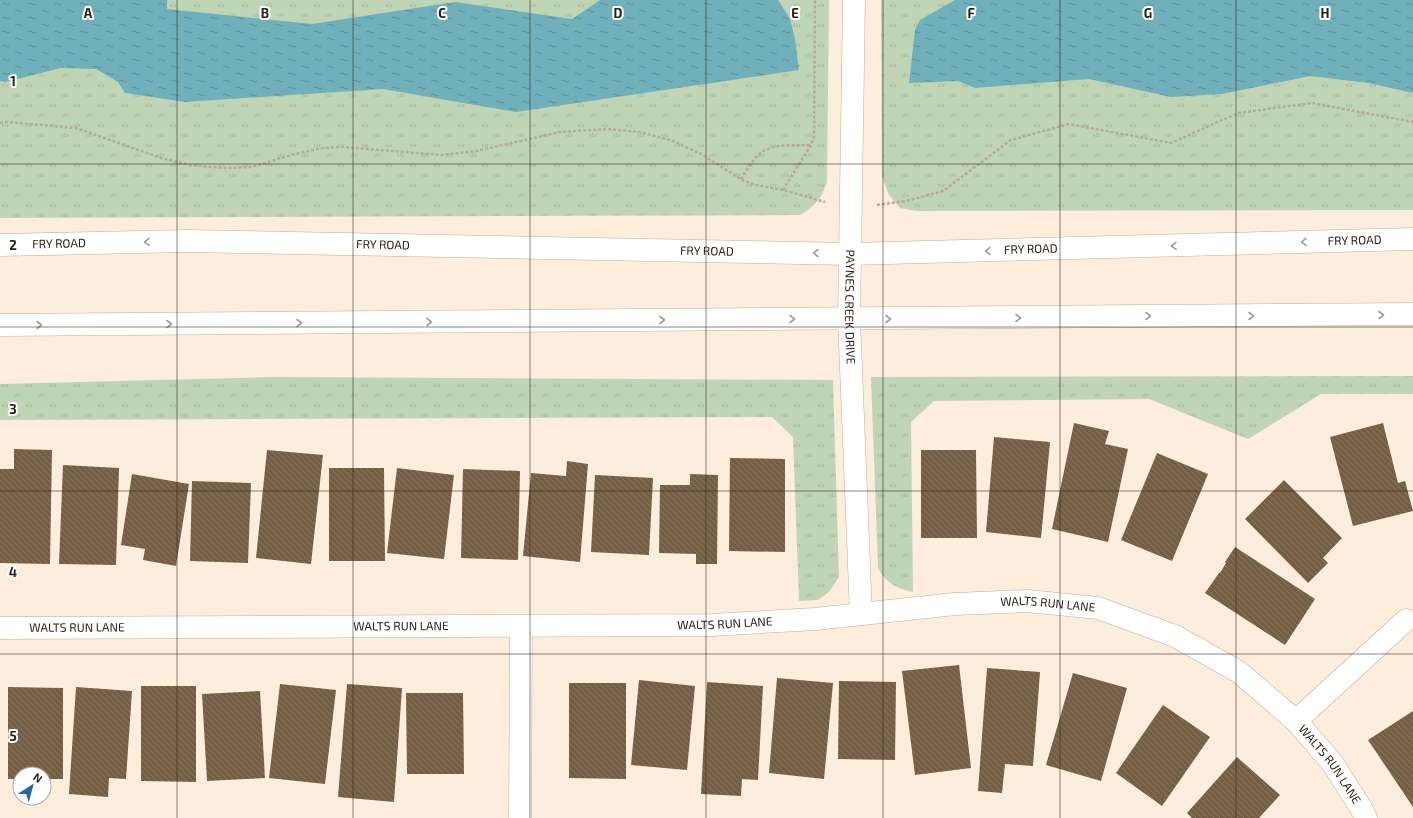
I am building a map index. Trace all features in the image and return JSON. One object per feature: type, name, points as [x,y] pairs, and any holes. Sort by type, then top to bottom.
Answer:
[{"type":"main road","name":"PAYNES CREEK DRIVE","points":[[854,0],[850,319],[861,614]]},
{"type":"main road","name":"FRY ROAD","points":[[0,245],[186,241],[850,254],[1413,239]]},
{"type":"main road","points":[[0,325],[1413,314]]},
{"type":"main road","name":"WALTS RUN LANE","points":[[0,628],[712,625],[815,620],[955,604],[1028,601],[1098,608],[1175,636],[1239,672],[1296,721],[1333,764],[1366,818]]},
{"type":"main road","points":[[1296,721],[1406,620]]},
{"type":"main road","points":[[520,626],[520,818]]},
{"type":"path","points":[[783,190],[811,145],[814,136],[815,0]]},
{"type":"path","points":[[0,123],[21,123],[76,128],[161,158],[189,165],[224,168],[252,167],[291,155],[322,148],[343,147],[442,155],[476,151],[560,132],[608,129],[640,132],[673,141],[701,154],[741,179],[756,185],[783,190],[851,209],[906,201],[943,191],[1011,140],[1069,124],[1171,143],[1238,113],[1312,103],[1413,122]]},
{"type":"path","points":[[741,179],[761,153],[767,149],[811,145]]},
{"type":"green space","points":[[0,0],[829,0],[827,182],[817,201],[800,215],[0,218]]},
{"type":"green space","points":[[881,0],[1413,0],[1413,210],[916,211],[900,208],[889,195],[882,177]]},
{"type":"green space","points":[[1413,376],[1413,394],[1321,394],[1248,439],[1149,399],[934,401],[911,422],[913,592],[902,589],[889,582],[878,568],[871,377]]},
{"type":"green space","points":[[277,377],[833,380],[839,577],[829,592],[818,600],[799,601],[793,437],[772,417],[0,420],[0,384]]},
{"type":"water","points":[[0,0],[167,0],[167,9],[312,24],[455,2],[572,19],[600,0],[778,0],[790,19],[795,39],[799,70],[516,112],[383,89],[185,102],[125,93],[118,82],[96,69],[61,68],[5,82],[0,81]]},
{"type":"water","points":[[955,0],[1413,0],[1413,93],[1369,83],[1310,76],[1222,94],[1171,97],[1089,79],[975,88],[958,81],[909,83],[915,30],[920,20]]},
{"type":"building","points":[[1074,423],[1109,431],[1105,444],[1128,449],[1108,542],[1052,529]]},
{"type":"building","points":[[1383,423],[1398,483],[1405,481],[1413,511],[1353,526],[1330,437]]},
{"type":"building","points":[[994,437],[1050,442],[1041,538],[986,532]]},
{"type":"building","points":[[14,449],[52,450],[50,564],[0,563],[0,469],[14,469]]},
{"type":"building","points":[[267,450],[323,455],[311,564],[256,558]]},
{"type":"building","points":[[921,450],[976,450],[977,538],[921,538]]},
{"type":"building","points":[[1157,453],[1208,474],[1172,561],[1121,540]]},
{"type":"building","points":[[730,458],[785,459],[785,552],[729,551]]},
{"type":"building","points":[[567,461],[588,464],[580,562],[523,556],[531,473],[566,476]]},
{"type":"building","points":[[63,465],[119,468],[116,565],[59,564]]},
{"type":"building","points":[[329,468],[384,468],[385,561],[329,561]]},
{"type":"building","points":[[397,468],[454,475],[444,559],[387,553]]},
{"type":"building","points":[[463,469],[520,471],[518,560],[461,558]]},
{"type":"building","points":[[132,474],[189,484],[176,566],[143,560],[145,549],[121,545]]},
{"type":"building","points":[[690,474],[718,475],[717,564],[696,564],[696,554],[659,553],[660,485],[690,485]]},
{"type":"building","points":[[595,475],[653,478],[649,555],[591,552]]},
{"type":"building","points":[[1284,480],[1342,538],[1323,558],[1328,563],[1308,583],[1245,519]]},
{"type":"building","points":[[192,481],[251,483],[248,563],[190,561]]},
{"type":"building","points":[[1235,547],[1315,599],[1285,645],[1205,593],[1220,573]]},
{"type":"building","points":[[959,665],[971,768],[915,775],[902,671]]},
{"type":"building","points":[[987,668],[1040,672],[1033,766],[1005,764],[1002,793],[978,791]]},
{"type":"building","points":[[1073,673],[1127,688],[1101,781],[1046,765]]},
{"type":"building","points":[[777,678],[833,683],[824,779],[769,773]]},
{"type":"building","points":[[639,680],[695,686],[687,770],[631,765]]},
{"type":"building","points":[[839,681],[896,682],[895,760],[838,759]]},
{"type":"building","points":[[707,682],[763,686],[758,780],[742,779],[741,796],[701,794]]},
{"type":"building","points":[[569,683],[626,683],[626,779],[569,778]]},
{"type":"building","points":[[280,684],[336,690],[325,784],[269,778]]},
{"type":"building","points":[[347,684],[402,688],[394,802],[338,797]]},
{"type":"building","points":[[141,686],[196,686],[196,782],[141,781]]},
{"type":"building","points":[[8,687],[63,688],[63,779],[52,779],[52,766],[12,766],[12,779],[8,779]]},
{"type":"building","points":[[76,687],[132,691],[126,779],[109,778],[108,797],[69,794]]},
{"type":"building","points":[[260,691],[265,778],[207,781],[202,694]]},
{"type":"building","points":[[406,693],[463,693],[464,774],[407,774]]},
{"type":"building","points":[[1163,705],[1210,737],[1162,806],[1116,773]]},
{"type":"building","points":[[1413,711],[1413,807],[1368,740]]},
{"type":"building","points":[[1237,757],[1280,795],[1259,818],[1192,818],[1187,813]]}]
